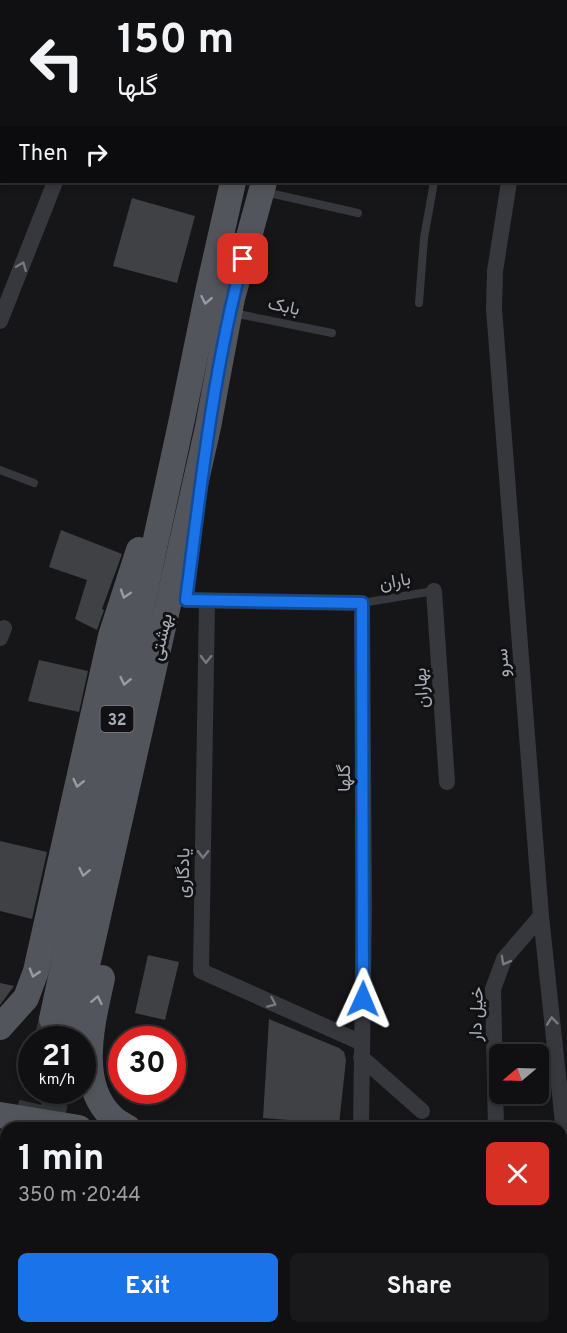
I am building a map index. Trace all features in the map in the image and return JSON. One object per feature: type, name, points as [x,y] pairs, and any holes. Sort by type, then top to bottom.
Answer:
[{"type":"main road","name":"بهشتى","points":[[233,183],[182,419],[63,1021],[208,428],[230,312],[263,186]]},
{"type":"main road","points":[[0,1027],[26,998],[36,971],[111,636],[182,419]]},
{"type":"main road","points":[[119,1122],[112,1117],[99,1099],[92,1081],[90,1062],[92,1032],[196,600],[208,428]]},
{"type":"main road","points":[[0,1114],[43,1122]]},
{"type":"street","points":[[0,321],[55,183]]},
{"type":"street","name":"سرو","points":[[509,183],[495,271],[494,309],[541,916],[562,1122]]},
{"type":"street","name":"بهاران","points":[[434,591],[447,782]]},
{"type":"street","points":[[196,600],[362,603]]},
{"type":"street","name":"یادگاری","points":[[196,600],[201,971],[361,1050]]},
{"type":"street","name":"گلها","points":[[361,1122],[364,908],[362,603]]},
{"type":"street","name":"خیل دار","points":[[496,1122],[493,989],[504,959],[541,916]]},
{"type":"street","points":[[361,1050],[422,1111]]},
{"type":"lane","points":[[419,303],[424,238],[434,183]]},
{"type":"lane","points":[[263,186],[358,213]]},
{"type":"lane","name":"بابک","points":[[230,312],[332,333]]},
{"type":"lane","points":[[0,470],[34,483]]},
{"type":"lane","name":"باران","points":[[362,603],[434,591]]},
{"type":"building","points":[[132,198],[195,216],[177,283],[113,266]]},
{"type":"building","points":[[61,530],[122,554],[102,609],[104,610],[97,630],[75,619],[87,580],[49,567]]},
{"type":"building","points":[[39,660],[88,671],[79,712],[28,701]]},
{"type":"building","points":[[0,841],[47,852],[32,919],[0,911]]},
{"type":"building","points":[[148,955],[179,962],[165,1020],[135,1013]]},
{"type":"building","points":[[0,983],[14,986],[0,1005]]},
{"type":"building","points":[[269,1019],[344,1052],[346,1060],[339,1122],[263,1118]]},
{"type":"tunnel","points":[[50,1026],[52,1019]]},
{"type":"tunnel","points":[[27,1122],[32,1104]]},
{"type":"tunnel","points":[[50,1122],[55,1104]]},
{"type":"route","points":[[243,259],[232,298],[208,428],[186,600],[362,603],[363,999]]}]
